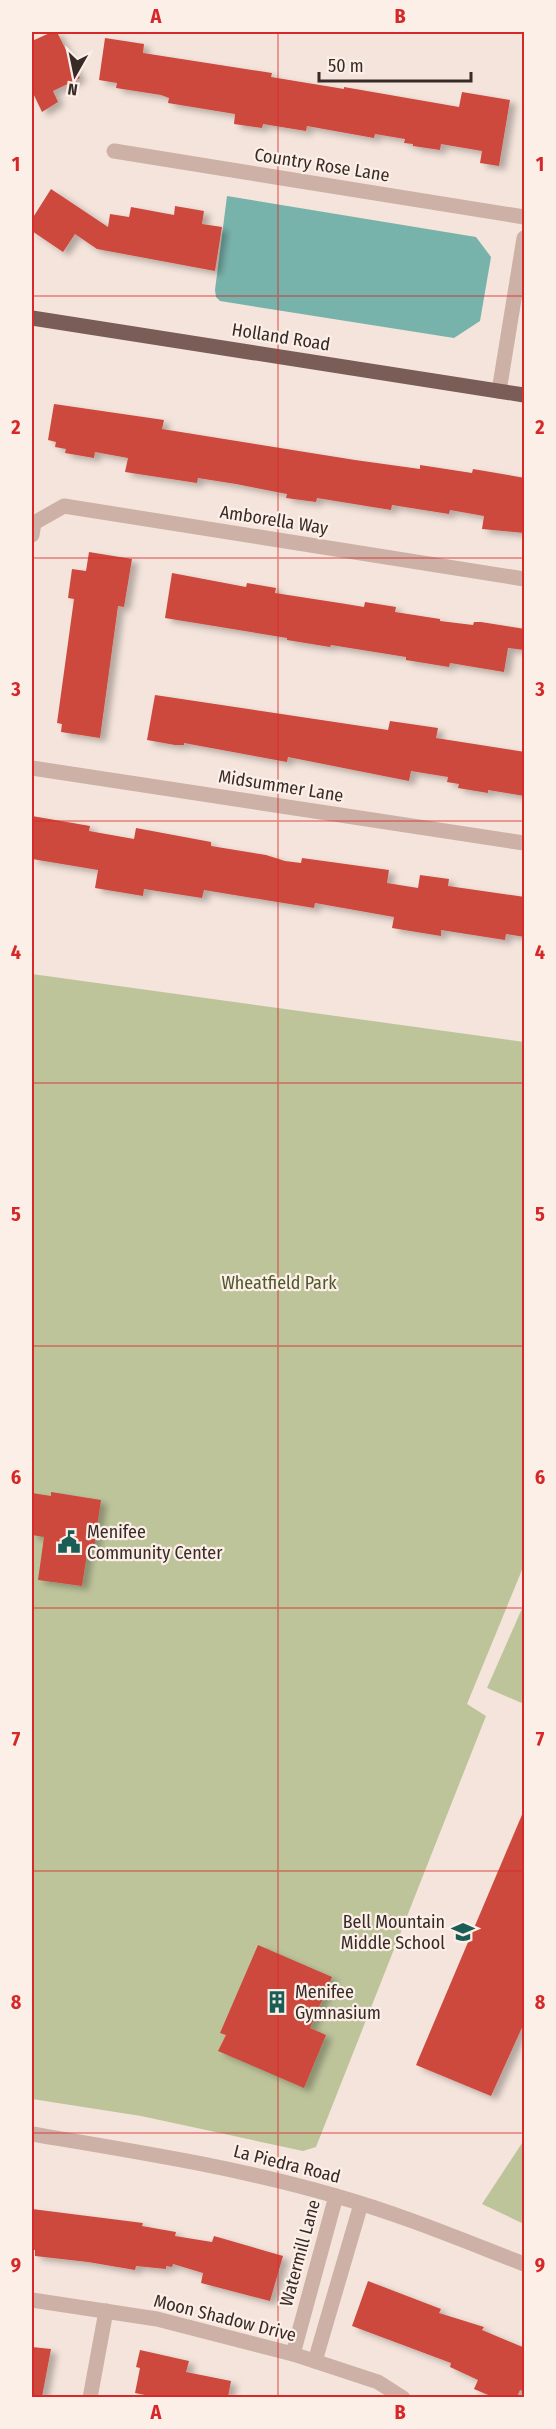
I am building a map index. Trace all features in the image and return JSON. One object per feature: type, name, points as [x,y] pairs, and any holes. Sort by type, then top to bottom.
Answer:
[{"type":"main road","name":"Holland Road","points":[[32,318],[525,395]]},
{"type":"street","name":"Country Rose Lane","points":[[114,151],[525,217]]},
{"type":"street","points":[[500,391],[525,238]]},
{"type":"street","name":"Amborella Way","points":[[32,535],[34,523],[64,506],[525,579]]},
{"type":"street","name":"Midsummer Lane","points":[[32,768],[525,843]]},
{"type":"street","name":"La Piedra Road","points":[[32,2134],[190,2162],[336,2196],[525,2264]]},
{"type":"street","name":"Watermill Lane","points":[[293,2354],[336,2196]]},
{"type":"street","points":[[315,2361],[361,2204]]},
{"type":"street","name":"Moon Shadow Drive","points":[[32,2300],[157,2319],[293,2354],[378,2382],[403,2397]]},
{"type":"street","points":[[90,2397],[106,2311]]},
{"type":"green space","name":"Wheatfield Park","points":[[32,974],[524,1042],[524,1565],[467,1704],[486,1716],[316,2147],[303,2151],[141,2116],[32,2099]]},
{"type":"green space","points":[[524,1604],[524,1704],[487,1688]]},
{"type":"green space","points":[[524,2140],[524,2224],[482,2204]]},
{"type":"water","points":[[227,196],[476,237],[491,257],[480,321],[454,338],[220,301],[216,297],[215,290]]},
{"type":"building","points":[[57,32],[80,78],[53,91],[58,102],[42,112],[32,91],[32,41]]},
{"type":"building","points":[[105,38],[144,44],[143,53],[272,73],[271,77],[459,107],[462,92],[510,100],[499,166],[480,163],[482,151],[441,144],[440,150],[413,146],[413,144],[404,143],[405,139],[375,134],[374,138],[307,126],[306,131],[263,124],[262,128],[234,124],[235,114],[168,103],[169,98],[161,95],[116,88],[117,83],[99,80]]},
{"type":"building","points":[[51,189],[108,227],[110,214],[129,217],[131,207],[174,215],[175,206],[204,211],[202,224],[222,227],[215,271],[97,249],[75,234],[63,252],[32,231],[32,219]]},
{"type":"building","points":[[54,404],[164,420],[162,429],[355,460],[420,469],[420,465],[472,473],[473,469],[525,478],[525,533],[482,529],[484,516],[450,510],[449,514],[392,505],[391,510],[317,498],[316,502],[286,498],[287,494],[198,478],[197,483],[125,472],[128,458],[95,452],[94,458],[65,453],[66,449],[55,447],[56,442],[48,440]]},
{"type":"building","points":[[89,552],[132,559],[124,607],[118,606],[100,738],[61,732],[62,724],[57,723],[74,599],[68,598],[72,569],[86,571]]},
{"type":"building","points":[[172,573],[246,587],[247,583],[276,588],[275,593],[364,607],[365,602],[396,607],[395,612],[440,619],[440,621],[473,625],[474,622],[481,622],[525,629],[525,650],[508,648],[504,672],[450,663],[449,667],[406,660],[406,657],[331,645],[330,647],[165,618]]},
{"type":"building","points":[[155,695],[388,730],[390,721],[438,728],[436,738],[525,752],[525,796],[458,788],[459,784],[447,782],[448,777],[411,771],[409,781],[288,757],[287,762],[184,743],[184,745],[175,745],[147,740]]},
{"type":"building","points":[[32,816],[90,826],[89,831],[134,839],[136,828],[211,842],[211,846],[266,855],[285,861],[301,863],[302,858],[389,870],[387,883],[418,888],[420,875],[449,879],[448,886],[525,897],[525,937],[506,934],[505,940],[441,930],[441,936],[392,928],[394,917],[315,903],[314,908],[204,890],[202,898],[144,889],[143,896],[95,888],[98,870],[32,859]]},
{"type":"building","name":"Menifee Community Center","points":[[51,1492],[101,1500],[94,1548],[88,1547],[82,1586],[38,1580],[44,1537],[32,1535],[32,1493],[51,1496]]},
{"type":"building","points":[[524,1810],[525,2021],[491,2096],[416,2065]]},
{"type":"building","name":"Menifee Gymnasium","points":[[258,1945],[332,1977],[310,2028],[326,2035],[304,2088],[218,2051],[226,2035],[220,2033]]},
{"type":"building","points":[[32,2209],[143,2223],[142,2226],[176,2232],[175,2236],[212,2242],[214,2236],[283,2256],[270,2301],[201,2283],[203,2273],[173,2264],[172,2267],[166,2266],[166,2269],[136,2266],[135,2270],[35,2256],[35,2250],[32,2250]]},
{"type":"building","points":[[368,2281],[441,2309],[439,2313],[484,2327],[482,2330],[525,2348],[525,2392],[520,2390],[517,2397],[493,2397],[474,2389],[478,2380],[450,2367],[451,2363],[352,2326]]},
{"type":"building","points":[[32,2347],[51,2349],[42,2397],[32,2397]]},
{"type":"building","points":[[140,2350],[189,2361],[186,2372],[231,2381],[228,2397],[155,2397],[135,2393],[140,2368],[136,2367]]},
{"type":"place","name":"Menifee Community Center","points":[[69,1542]]},
{"type":"place","name":"Bell Mountain Middle School","points":[[463,1932]]},
{"type":"place","name":"Menifee Gymnasium","points":[[277,2002]]}]
